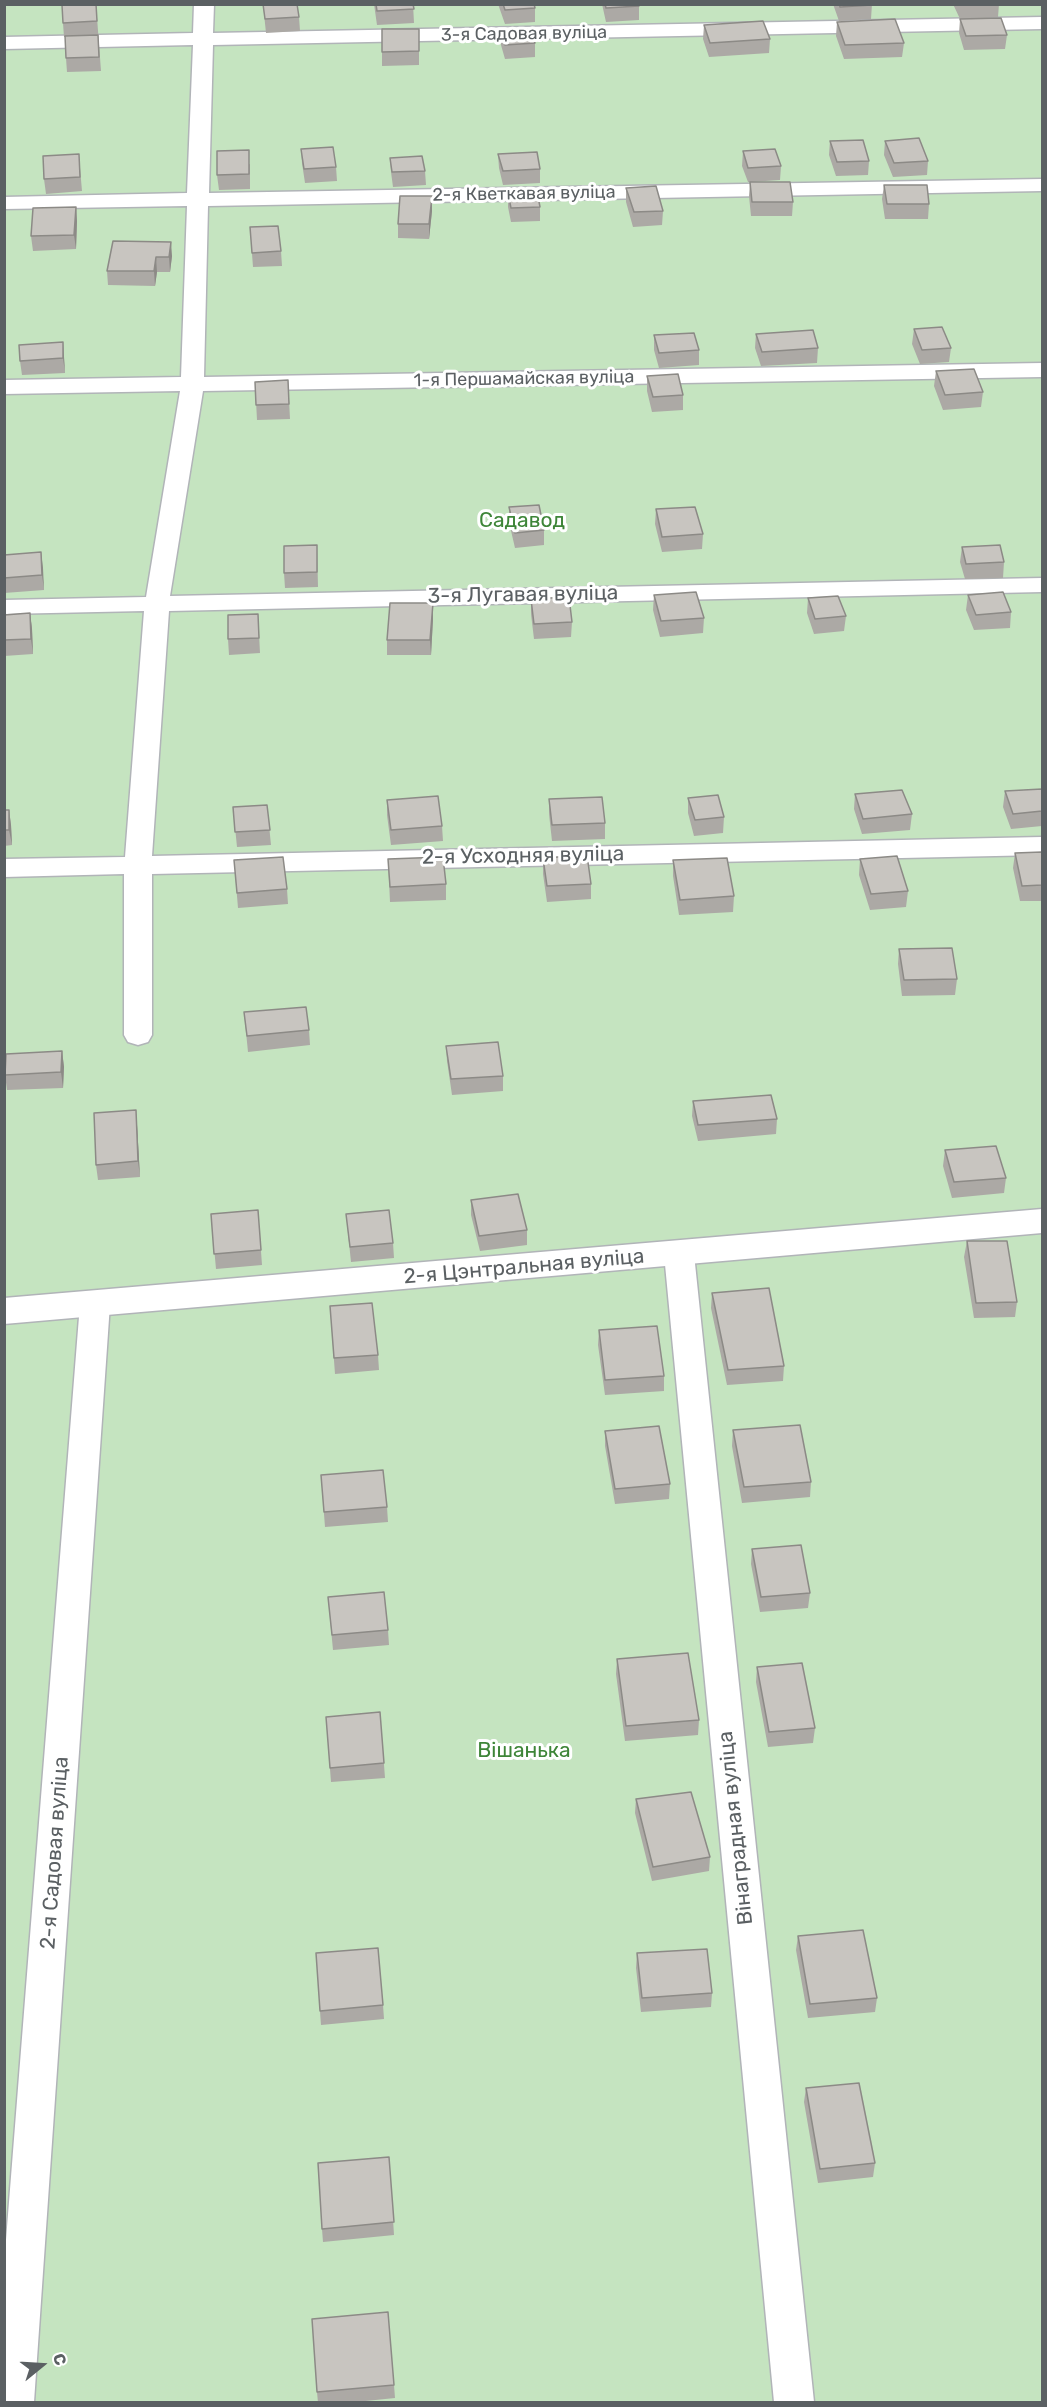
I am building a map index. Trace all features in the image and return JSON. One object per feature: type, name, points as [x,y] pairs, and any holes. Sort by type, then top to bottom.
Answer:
[{"type":"street","name":"2-я Цэнтральная вуліца","points":[[4,1311],[1042,1221]]},
{"type":"lane","points":[[138,1035],[138,864],[157,603],[192,385],[204,4]]},
{"type":"lane","name":"3-я Садовая вуліца","points":[[4,43],[204,41],[1042,23]]},
{"type":"lane","name":"2-я Кветкавая вуліца","points":[[4,203],[1042,185]]},
{"type":"lane","name":"1-я Першамайская вуліца","points":[[4,387],[1042,370]]},
{"type":"lane","name":"3-я Лугавая вуліца","points":[[4,607],[1042,585]]},
{"type":"lane","name":"2-я Усходняя вуліца","points":[[4,868],[1042,846]]},
{"type":"lane","name":"Вінаградная вуліца","points":[[679,1254],[794,2403]]},
{"type":"lane","name":"2-я Садовая вуліца","points":[[14,2403],[95,1304]]},
{"type":"green space","points":[[5,5],[1042,5],[1042,2402],[5,2402]]},
{"type":"building","points":[[96,4],[97,21],[63,23],[62,5]]},
{"type":"building","points":[[263,4],[297,4],[299,17],[265,19]]},
{"type":"building","points":[[376,4],[413,4],[414,9],[377,11]]},
{"type":"building","points":[[503,4],[534,4],[535,8],[505,10]]},
{"type":"building","points":[[605,4],[639,4],[639,6],[606,8]]},
{"type":"building","points":[[839,4],[872,4],[872,5],[840,7]]},
{"type":"building","points":[[1001,18],[1007,35],[966,36],[960,19]]},
{"type":"building","points":[[895,19],[904,43],[845,45],[837,22]]},
{"type":"building","points":[[763,21],[770,39],[710,43],[704,25]]},
{"type":"building","points":[[382,29],[419,29],[419,51],[382,52]]},
{"type":"building","points":[[530,29],[535,43],[505,45],[501,31]]},
{"type":"building","points":[[98,35],[99,57],[66,58],[65,36]]},
{"type":"building","points":[[919,138],[928,161],[894,163],[885,141]]},
{"type":"building","points":[[863,140],[869,161],[837,162],[830,141]]},
{"type":"building","points":[[333,147],[336,167],[304,169],[301,149]]},
{"type":"building","points":[[775,149],[781,166],[748,168],[743,151]]},
{"type":"building","points":[[249,150],[249,174],[217,175],[217,151]]},
{"type":"building","points":[[537,152],[540,169],[503,171],[498,154]]},
{"type":"building","points":[[79,154],[80,177],[44,179],[43,156]]},
{"type":"building","points":[[422,156],[425,171],[392,172],[390,158]]},
{"type":"building","points":[[750,182],[790,182],[793,202],[752,202]]},
{"type":"building","points":[[884,185],[927,185],[929,204],[887,204]]},
{"type":"building","points":[[656,186],[663,211],[634,212],[626,188]]},
{"type":"building","points":[[537,191],[540,207],[511,208],[508,193]]},
{"type":"building","points":[[400,196],[432,196],[429,224],[398,224]]},
{"type":"building","points":[[76,207],[74,235],[31,236],[33,208]]},
{"type":"building","points":[[278,226],[281,251],[252,253],[250,227]]},
{"type":"building","points":[[113,241],[171,242],[169,257],[156,257],[154,271],[107,271]]},
{"type":"building","points":[[942,327],[951,348],[922,350],[914,329]]},
{"type":"building","points":[[813,330],[818,348],[762,352],[756,334]]},
{"type":"building","points":[[694,333],[699,350],[659,353],[654,335]]},
{"type":"building","points":[[63,342],[63,358],[20,361],[19,345]]},
{"type":"building","points":[[974,369],[983,392],[945,395],[936,371]]},
{"type":"building","points":[[678,374],[683,395],[653,397],[647,376]]},
{"type":"building","points":[[288,380],[289,404],[256,405],[255,382]]},
{"type":"building","points":[[539,505],[544,530],[515,533],[509,507]]},
{"type":"building","points":[[695,507],[703,534],[662,537],[656,509]]},
{"type":"building","points":[[317,545],[317,572],[284,573],[284,546]]},
{"type":"building","points":[[1000,545],[1004,562],[966,564],[962,547]]},
{"type":"building","points":[[41,552],[42,575],[4,578],[4,555]]},
{"type":"building","points":[[696,592],[704,618],[661,621],[654,595]]},
{"type":"building","points":[[1003,592],[1011,612],[976,615],[968,595]]},
{"type":"building","points":[[838,596],[846,616],[815,619],[808,598]]},
{"type":"building","points":[[569,597],[572,622],[534,624],[531,599]]},
{"type":"building","points":[[390,603],[433,603],[430,640],[387,640]]},
{"type":"building","points":[[30,613],[31,639],[4,640],[4,615]]},
{"type":"building","points":[[258,614],[259,638],[228,639],[228,615]]},
{"type":"building","points":[[1042,789],[1042,811],[1013,814],[1005,791]]},
{"type":"building","points":[[902,790],[912,814],[863,819],[855,794]]},
{"type":"building","points":[[718,795],[724,817],[695,820],[688,798]]},
{"type":"building","points":[[438,796],[442,826],[391,830],[387,800]]},
{"type":"building","points":[[602,797],[605,823],[552,825],[549,799]]},
{"type":"building","points":[[267,805],[270,830],[235,832],[233,807]]},
{"type":"building","points":[[4,810],[9,810],[9,830],[4,830]]},
{"type":"building","points":[[1042,852],[1042,885],[1022,886],[1015,853]]},
{"type":"building","points":[[587,855],[591,884],[547,886],[543,858]]},
{"type":"building","points":[[897,856],[908,891],[871,894],[860,859]]},
{"type":"building","points":[[283,857],[287,889],[237,893],[234,860]]},
{"type":"building","points":[[443,857],[446,884],[390,887],[388,859]]},
{"type":"building","points":[[727,858],[734,896],[680,900],[673,860]]},
{"type":"building","points":[[952,948],[957,979],[904,980],[899,949]]},
{"type":"building","points":[[306,1007],[309,1030],[247,1036],[244,1012]]},
{"type":"building","points":[[498,1042],[503,1076],[451,1079],[446,1046]]},
{"type":"building","points":[[62,1051],[61,1072],[5,1075],[6,1054]]},
{"type":"building","points":[[771,1095],[777,1119],[698,1125],[693,1101]]},
{"type":"building","points":[[136,1110],[138,1161],[96,1165],[94,1113]]},
{"type":"building","points":[[996,1146],[1006,1178],[954,1182],[945,1150]]},
{"type":"building","points":[[518,1194],[527,1230],[479,1236],[471,1200]]},
{"type":"building","points":[[258,1210],[261,1250],[214,1254],[211,1214]]},
{"type":"building","points":[[389,1210],[393,1243],[350,1247],[346,1214]]},
{"type":"building","points":[[967,1241],[1007,1241],[1017,1302],[976,1303]]},
{"type":"building","points":[[769,1288],[784,1366],[728,1370],[712,1293]]},
{"type":"building","points":[[372,1303],[378,1355],[334,1358],[330,1306]]},
{"type":"building","points":[[657,1326],[664,1376],[605,1380],[599,1330]]},
{"type":"building","points":[[800,1425],[811,1482],[744,1487],[733,1430]]},
{"type":"building","points":[[659,1426],[670,1484],[615,1489],[605,1431]]},
{"type":"building","points":[[383,1470],[387,1507],[324,1512],[321,1475]]},
{"type":"building","points":[[801,1545],[810,1593],[761,1597],[752,1549]]},
{"type":"building","points":[[384,1592],[388,1630],[332,1635],[328,1597]]},
{"type":"building","points":[[688,1653],[699,1720],[626,1726],[617,1659]]},
{"type":"building","points":[[802,1663],[815,1728],[769,1732],[757,1667]]},
{"type":"building","points":[[380,1712],[384,1763],[330,1768],[326,1717]]},
{"type":"building","points":[[691,1792],[710,1857],[653,1867],[636,1799]]},
{"type":"building","points":[[863,1930],[877,1998],[810,2004],[798,1936]]},
{"type":"building","points":[[378,1948],[383,2005],[320,2011],[316,1953]]},
{"type":"building","points":[[707,1949],[712,1993],[642,1998],[637,1953]]},
{"type":"building","points":[[859,2083],[875,2163],[820,2169],[806,2088]]},
{"type":"building","points":[[389,2157],[394,2222],[322,2229],[318,2163]]},
{"type":"building","points":[[388,2312],[394,2385],[317,2392],[312,2319]]},
{"type":"park label","name":"Садавод","points":[[522,521]]},
{"type":"park label","name":"Вішанька","points":[[524,1751]]}]
